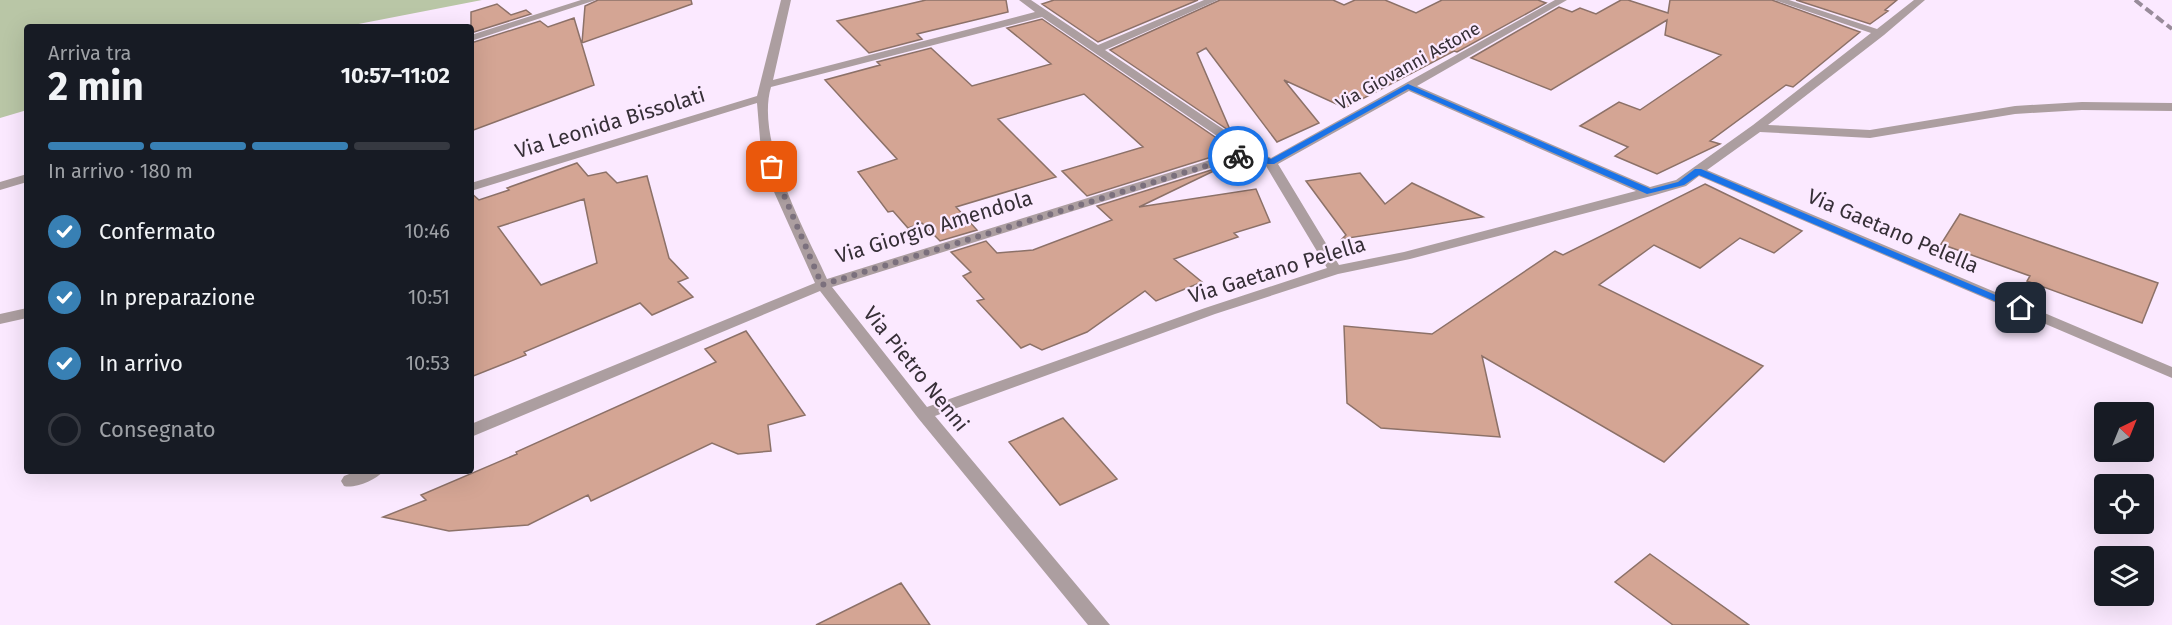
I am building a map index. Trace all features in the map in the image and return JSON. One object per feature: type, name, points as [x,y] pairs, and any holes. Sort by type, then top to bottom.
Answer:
[{"type":"street","points":[[474,37],[591,0]]},
{"type":"street","name":"Via Pietro Nenni","points":[[786,0],[764,92],[767,152],[777,183],[822,285],[924,414],[1100,625]]},
{"type":"street","points":[[1024,0],[1250,152],[1271,163],[1335,270]]},
{"type":"street","points":[[1098,50],[1213,0]]},
{"type":"street","name":"Via Giovanni Astone","points":[[1271,163],[1562,0]]},
{"type":"street","points":[[1779,0],[1880,33]]},
{"type":"street","name":"Via Gaetano Pelella","points":[[924,414],[1210,311],[1335,270],[1405,255],[1681,183],[1757,128],[1920,0]]},
{"type":"street","name":"Via Leonida Bissolati","points":[[474,186],[764,92],[1043,13]]},
{"type":"street","points":[[1408,86],[1650,192]]},
{"type":"street","points":[[1757,128],[1870,134],[1981,114],[2025,110],[2082,106],[2172,107]]},
{"type":"street","name":"Via Giorgio Amendola","points":[[474,430],[822,285],[1250,152]]},
{"type":"street","name":"Via Gaetano Pelella","points":[[1698,171],[2172,372]]},
{"type":"street","points":[[0,186],[24,179]]},
{"type":"street","points":[[1,315],[24,313]]},
{"type":"street","points":[[350,481],[367,474]]},
{"type":"green space","points":[[0,0],[482,0],[358,24],[24,24],[24,111],[0,118]]},
{"type":"building","points":[[598,0],[691,0],[692,4],[582,43],[585,6]]},
{"type":"building","points":[[926,0],[1006,0],[1008,12],[917,34],[922,39],[869,53],[837,21]]},
{"type":"building","points":[[1054,0],[1198,0],[1098,42],[1042,4]]},
{"type":"building","points":[[1220,0],[1333,0],[1344,5],[1355,0],[1385,0],[1416,13],[1442,0],[1538,0],[1546,3],[1457,52],[1454,51],[1345,108],[1284,80],[1319,123],[1277,142],[1206,48],[1197,53],[1231,132],[1110,50]]},
{"type":"building","points":[[1621,0],[1628,0],[1668,13],[1670,0],[1772,0],[1860,32],[1793,87],[1786,85],[1710,141],[1720,144],[1657,174],[1615,156],[1628,147],[1580,126],[1619,102],[1640,110],[1721,55],[1665,35],[1667,20],[1551,90],[1471,58],[1559,7],[1572,12],[1580,8],[1596,14]]},
{"type":"building","points":[[1796,0],[1897,0],[1885,10],[1888,11],[1870,24]]},
{"type":"building","points":[[497,4],[511,15],[526,10],[531,14],[474,32],[471,12]]},
{"type":"building","points":[[574,18],[594,85],[474,130],[474,42],[540,21],[548,27]]},
{"type":"building","points":[[1042,19],[1234,150],[1087,196],[1062,171],[1143,147],[1084,94],[998,119],[1056,177],[956,207],[977,230],[940,241],[922,223],[908,228],[893,211],[888,212],[858,172],[897,159],[825,80],[880,65],[877,62],[931,48],[972,86],[1051,64],[1007,28]]},
{"type":"building","points":[[577,163],[588,176],[606,172],[617,183],[647,176],[669,258],[688,278],[678,282],[693,297],[652,315],[640,303],[524,352],[526,355],[474,376],[474,196],[479,200],[509,190],[507,188]],"holes":[[[584,199],[597,263],[541,285],[498,227]]]},
{"type":"building","points":[[1224,166],[1139,207],[1256,189],[1270,222],[1234,233],[1238,237],[1174,259],[1202,282],[1156,301],[1145,291],[1087,332],[1042,350],[1030,344],[1021,348],[977,301],[984,299],[963,276],[971,272],[951,252],[986,241],[997,253],[1033,250],[1112,220],[1097,206]]},
{"type":"building","points":[[1360,173],[1385,204],[1412,183],[1483,217],[1342,239],[1346,235],[1306,181]]},
{"type":"building","points":[[1705,184],[1802,231],[1774,253],[1740,238],[1700,268],[1654,245],[1599,285],[1763,366],[1664,462],[1482,356],[1500,437],[1381,428],[1347,403],[1344,326],[1432,334],[1555,251],[1563,255]]},
{"type":"building","points":[[1960,214],[2158,283],[2142,323],[2027,281],[2030,276],[1941,244]]},
{"type":"building","points":[[746,331],[805,415],[768,425],[771,451],[738,454],[712,443],[591,501],[588,495],[528,525],[449,531],[383,517],[426,500],[421,495],[474,474],[517,454],[516,452],[716,362],[705,349]]},
{"type":"building","points":[[1063,418],[1117,479],[1060,505],[1009,442]]},
{"type":"building","points":[[1650,554],[1749,625],[1673,625],[1615,582]]},
{"type":"building","points":[[901,583],[930,625],[816,625]]},
{"type":"railway","points":[[2135,0],[2172,29]]},
{"type":"way so far","points":[[772,167],[822,285],[1238,156]]},
{"type":"route","points":[[1238,156],[1250,152],[1271,163],[1408,86],[1650,192],[1681,183],[1698,171],[2021,308]]}]
